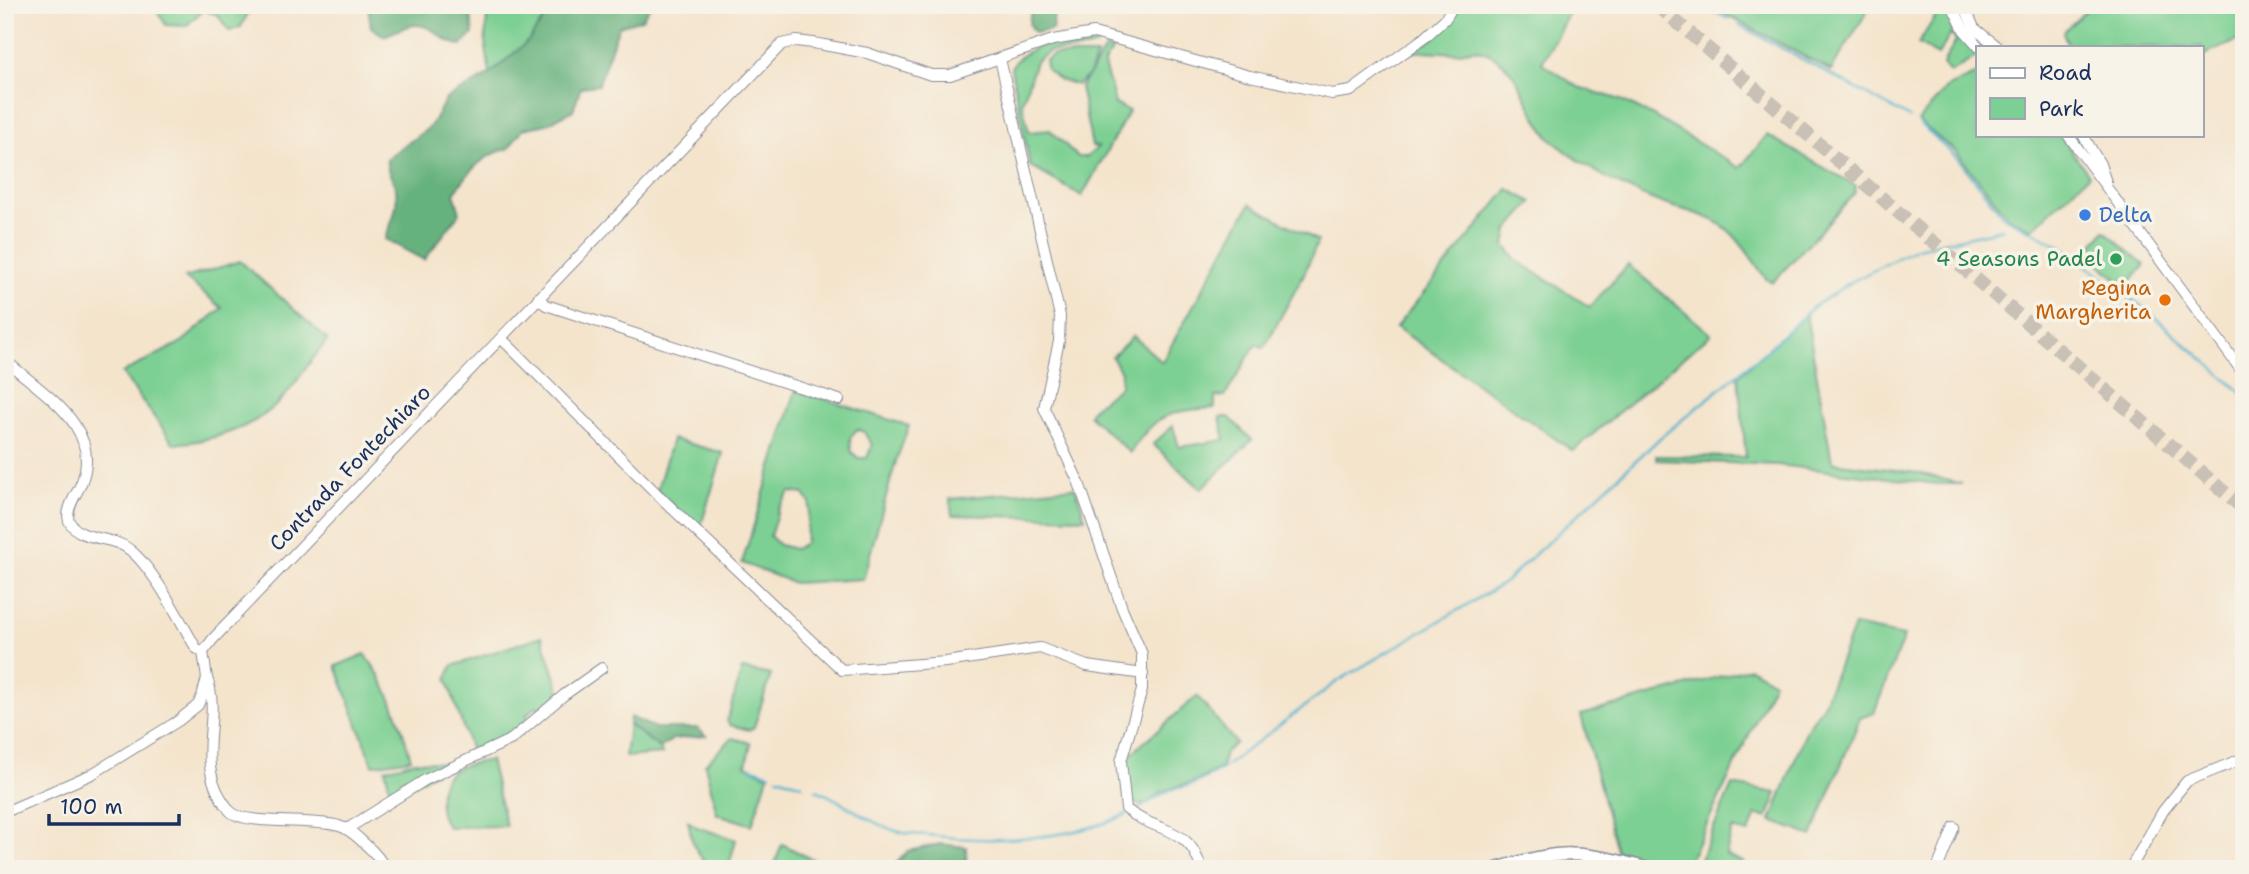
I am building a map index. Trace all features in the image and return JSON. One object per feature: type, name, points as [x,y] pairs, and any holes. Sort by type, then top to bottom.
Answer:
[{"type":"main road","points":[[1497,869],[1541,856],[1571,852],[1648,869]]},
{"type":"street","name":"Contrada Fontechiaro","points":[[203,652],[782,44],[796,41],[867,53],[931,75],[967,71],[1079,33],[1105,34],[1250,76],[1332,94],[1351,91],[1424,38],[1445,19],[1454,5]]},
{"type":"street","points":[[1952,5],[1964,30],[1978,46]]},
{"type":"street","points":[[1964,5],[1974,28],[1997,46]]},
{"type":"street","points":[[1000,59],[1060,316],[1059,341],[1044,408],[1079,483],[1122,608],[1142,654],[1142,690],[1121,761],[1126,809],[1136,818],[1185,838],[1193,846],[1202,869]]},
{"type":"street","points":[[2069,136],[2244,374]]},
{"type":"street","points":[[2084,136],[2101,164],[2109,193]]},
{"type":"street","points":[[538,298],[546,305],[839,400]]},
{"type":"street","points":[[501,338],[657,494],[842,670],[946,662],[1040,648],[1087,666],[1143,674]]},
{"type":"street","points":[[5,360],[69,417],[86,443],[88,469],[69,511],[70,523],[79,532],[116,542],[130,550],[167,600],[196,648],[203,652],[211,698],[209,765],[229,810],[236,817],[247,819],[301,819],[347,829],[370,848],[385,869]]},
{"type":"street","points":[[347,829],[425,780],[512,739],[564,695],[602,668]]},
{"type":"street","points":[[5,812],[92,775],[178,721],[198,705],[207,678]]},
{"type":"street","points":[[2130,869],[2163,811],[2187,781],[2244,758]]},
{"type":"street","points":[[1937,869],[1954,827]]},
{"type":"green space","points":[[153,5],[252,5],[241,27],[229,31],[218,15],[203,10],[186,26],[166,25]]},
{"type":"green space","points":[[368,5],[470,5],[473,34],[462,45],[450,42],[429,28],[416,25],[384,36],[371,27]]},
{"type":"green space","points":[[488,5],[554,5],[529,41],[490,74],[485,41]]},
{"type":"green space","points":[[554,5],[651,5],[642,19],[619,26],[598,85],[581,87],[573,110],[547,124],[523,129],[508,149],[491,155],[471,171],[454,193],[460,213],[424,260],[385,239],[394,215],[397,196],[387,167],[387,158],[430,127],[446,99],[490,74],[528,41]]},
{"type":"green space","points":[[1034,5],[1055,5],[1052,30],[1035,33],[1032,30],[1029,20]]},
{"type":"green space","points":[[1462,5],[1573,5],[1542,63],[1578,87],[1621,100],[1653,116],[1740,168],[1767,135],[1856,186],[1854,194],[1773,282],[1767,280],[1739,241],[1720,224],[1633,191],[1607,178],[1558,145],[1538,121],[1516,79],[1494,57],[1479,50],[1406,54],[1433,39]]},
{"type":"green space","points":[[1708,5],[1871,5],[1831,71]]},
{"type":"green space","points":[[1943,5],[1976,57],[1950,73],[1943,64],[1956,41],[1951,34],[1938,55],[1918,44]]},
{"type":"green space","points":[[2092,5],[2244,5],[2244,38],[2204,55],[2204,46],[2069,46],[2063,32]]},
{"type":"green space","points":[[1085,38],[1095,39],[1097,45],[1078,50],[1050,51],[1036,61],[1022,103],[1029,132],[1050,130],[1078,157],[1087,157],[1098,147],[1092,146],[1080,87],[1106,48],[1113,49],[1104,63],[1106,71],[1115,104],[1129,111],[1082,196],[1030,166],[1011,68],[1017,60],[1033,49]]},
{"type":"green space","points":[[1053,55],[1097,55],[1088,76],[1077,85],[1060,80],[1047,70],[1045,61]]},
{"type":"green space","points":[[1976,74],[1976,136],[2061,136],[2089,175],[2032,229],[2008,217],[1956,152],[1918,121],[1946,88]]},
{"type":"green space","points":[[1508,189],[1532,202],[1508,230],[1505,245],[1516,260],[1590,307],[1628,265],[1711,334],[1573,451],[1396,327]]},
{"type":"green space","points":[[1250,204],[1318,241],[1304,274],[1264,348],[1256,344],[1225,396],[1215,397],[1215,408],[1186,411],[1165,417],[1148,430],[1130,453],[1089,415],[1092,409],[1120,386],[1121,372],[1112,357],[1133,336],[1162,362]]},
{"type":"green space","name":"4 Seasons Padel","points":[[2105,231],[2145,265],[2126,287],[2086,252]]},
{"type":"green space","points":[[240,261],[328,340],[288,392],[259,418],[218,436],[174,444],[122,373],[182,342],[222,308],[185,278]]},
{"type":"green space","points":[[1806,314],[1832,462],[1919,473],[1962,484],[1938,484],[1778,465],[1657,460],[1656,456],[1746,457],[1738,376]]},
{"type":"green space","points":[[796,390],[909,426],[896,461],[863,579],[794,583],[742,563]],"holes":[[[857,429],[864,432],[872,445],[867,458],[858,458],[851,451],[850,438]],[[790,492],[804,494],[810,503],[805,543],[795,549],[779,545],[770,536],[779,508]]]},
{"type":"green space","points":[[1220,417],[1229,417],[1252,440],[1201,489],[1153,444],[1173,426],[1179,447],[1225,440]]},
{"type":"green space","points":[[672,439],[723,453],[699,532],[657,490]]},
{"type":"green space","points":[[1075,487],[1085,518],[952,515],[950,499]]},
{"type":"green space","points":[[1854,626],[1904,636],[1874,713],[1860,718],[1812,836],[1771,821],[1806,731],[1823,705]]},
{"type":"green space","points":[[542,636],[561,694],[541,709],[537,706],[526,715],[529,719],[512,734],[476,753],[471,751],[447,679],[452,666]]},
{"type":"green space","points":[[365,654],[381,678],[393,704],[411,759],[373,765],[336,666]]},
{"type":"green space","points":[[1750,668],[1774,682],[1693,853],[1681,868],[1668,867],[1617,851],[1581,715]]},
{"type":"green space","points":[[742,669],[771,675],[754,727],[749,730],[730,725],[727,721]]},
{"type":"green space","points":[[1197,696],[1236,743],[1225,752],[1221,768],[1199,780],[1161,792],[1147,804],[1131,804],[1125,799],[1124,760]]},
{"type":"green space","points":[[630,717],[655,728],[697,728],[706,736],[673,739],[660,748],[629,725]]},
{"type":"green space","points":[[629,725],[660,748],[662,754],[625,757]]},
{"type":"green space","points":[[732,738],[751,743],[746,765],[768,776],[752,825],[717,814],[705,764]]},
{"type":"green space","points":[[490,760],[506,826],[448,827],[440,804],[445,778],[457,768]]},
{"type":"green space","points":[[416,761],[443,763],[441,769],[392,797],[385,769]]},
{"type":"green space","points":[[1732,785],[1777,793],[1767,818],[1756,814],[1749,833],[1732,829],[1726,855],[1743,862],[1743,869],[1696,869]]},
{"type":"green space","points":[[688,821],[697,827],[736,840],[728,869],[708,869],[693,844]]},
{"type":"green space","points":[[782,844],[831,869],[773,869]]},
{"type":"green space","points":[[940,844],[966,847],[967,869],[919,869],[916,861],[906,869],[891,869],[908,851]]},
{"type":"waterway","points":[[1701,5],[1728,19]]},
{"type":"waterway","points":[[1739,25],[1910,118]]},
{"type":"waterway","points":[[1920,124],[1959,160],[2004,217],[2057,244],[2149,312],[2242,393]]},
{"type":"waterway","points":[[1136,810],[1170,790],[1192,785],[1219,771],[1338,681],[1504,583],[1661,437],[1765,352],[1812,308],[1851,282],[1917,248],[2003,229]]},
{"type":"waterway","points":[[751,767],[770,774]]},
{"type":"waterway","points":[[778,777],[802,785]]},
{"type":"waterway","points":[[816,790],[896,831],[951,838],[1003,839],[1055,835],[1081,830],[1127,814]]},
{"type":"tunnel","points":[[1657,5],[2244,509]]},
{"type":"place","name":"Delta","points":[[2085,215]]},
{"type":"place","name":"4 Seasons Padel","points":[[2116,259]]},
{"type":"place","name":"Regina Margherita","points":[[2165,300]]}]
